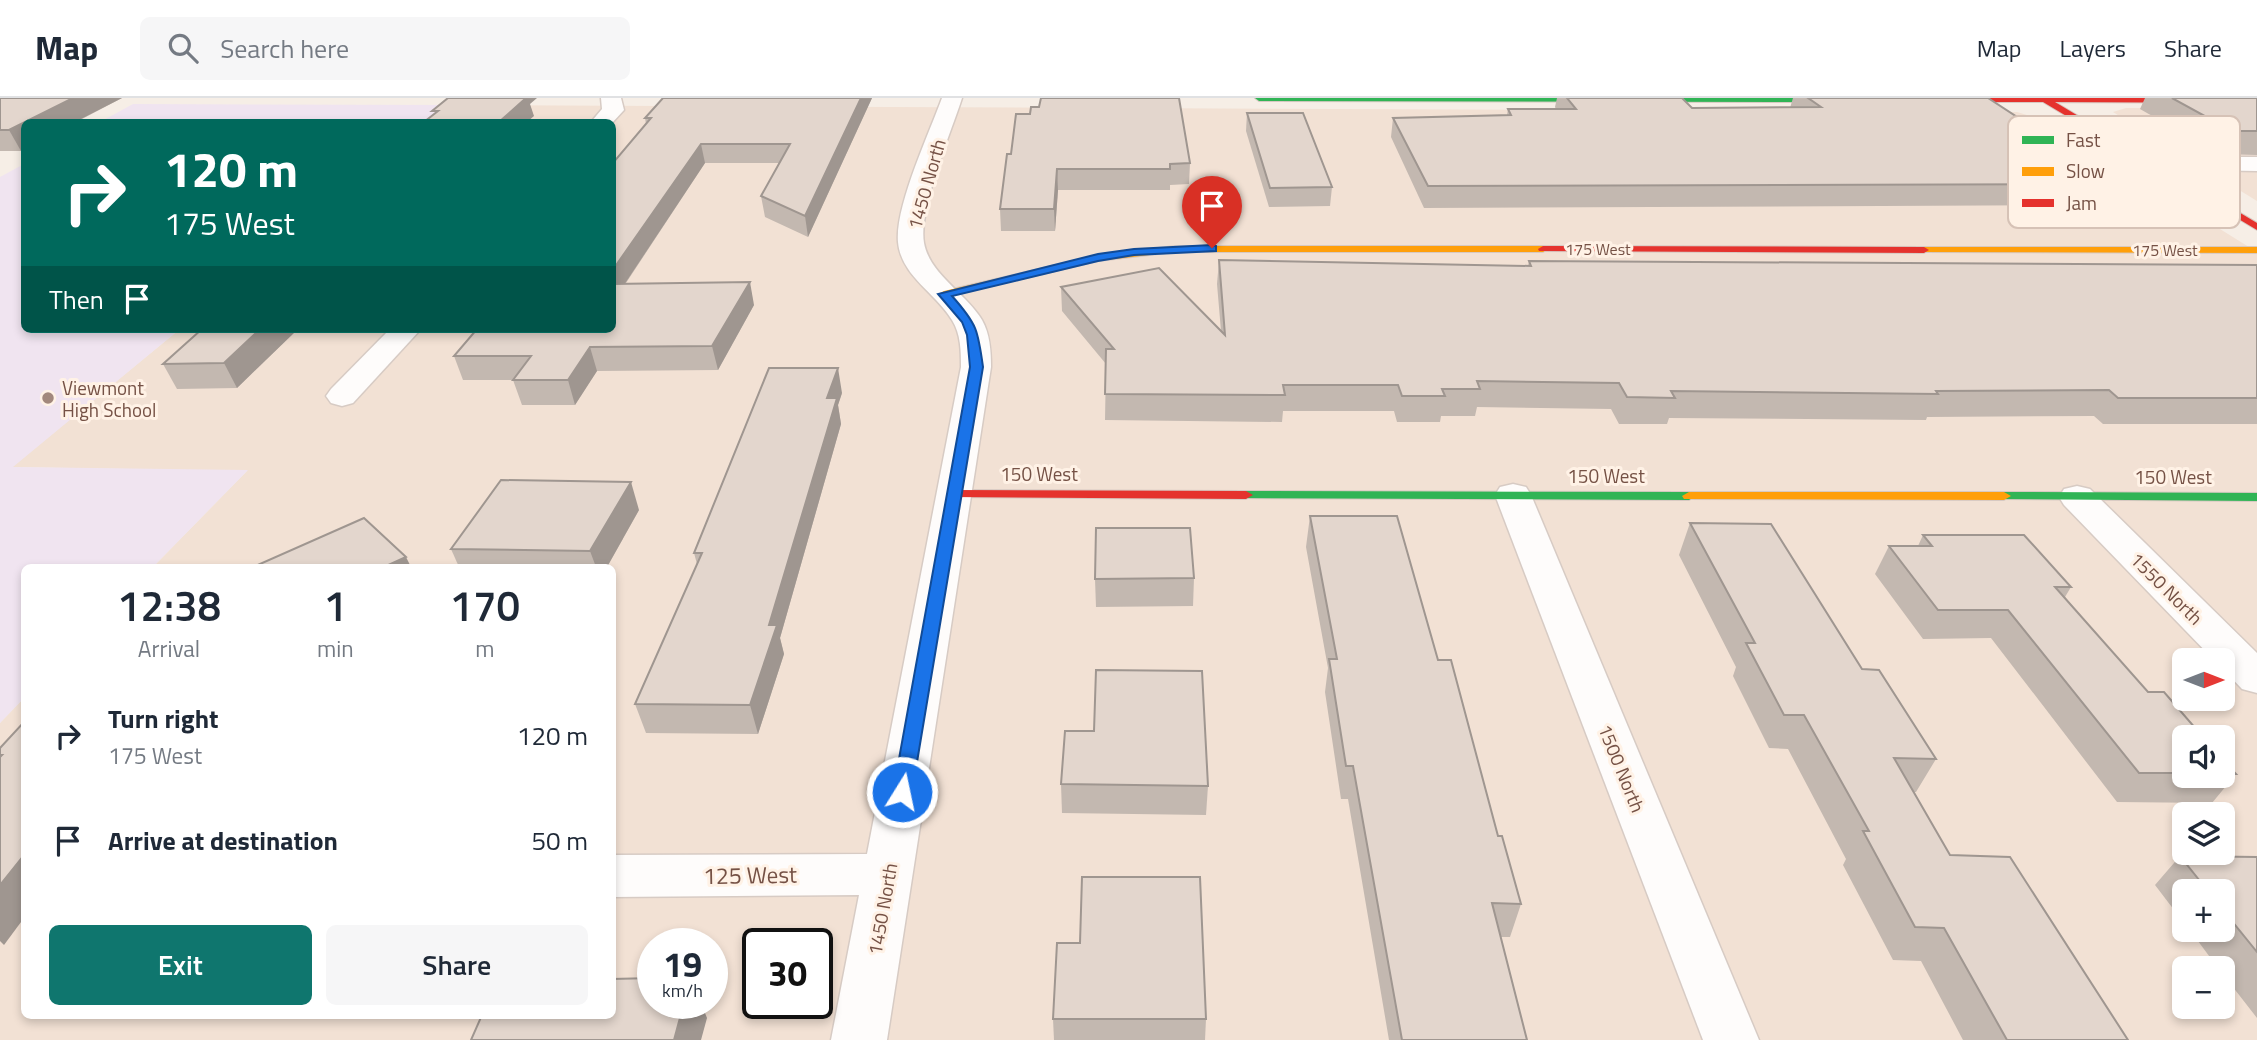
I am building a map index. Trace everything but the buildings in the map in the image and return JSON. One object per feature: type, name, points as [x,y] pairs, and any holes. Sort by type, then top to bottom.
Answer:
[{"type":"street","points":[[604,119],[613,110],[611,98]]},
{"type":"street","name":"1450 North","points":[[859,1040],[976,359],[967,321],[916,256],[911,243],[911,231],[952,98]]},
{"type":"street","points":[[1259,98],[1855,99]]},
{"type":"street","points":[[1924,99],[2255,100]]},
{"type":"street","points":[[2044,99],[2072,116]]},
{"type":"street","points":[[2240,217],[2257,227]]},
{"type":"street","name":"175 West","points":[[944,294],[1098,258],[1175,249],[2257,250]]},
{"type":"street","points":[[342,396],[402,333]]},
{"type":"street","name":"150 West","points":[[954,494],[2257,497]]},
{"type":"street","name":"1500 North","points":[[1513,495],[1731,1040]]},
{"type":"street","name":"1550 North","points":[[2077,497],[2257,678]]},
{"type":"street","name":"125 West","points":[[616,876],[888,874]]},
{"type":"shaded area","points":[[133,104],[455,105],[437,119],[106,119]]},
{"type":"shaded area","points":[[455,105],[2017,112],[2030,116],[2008,116],[2008,228],[2218,228],[2257,252],[2257,1040],[0,1040],[0,723],[21,701],[21,1019],[616,1019],[616,564],[156,564],[247,471],[12,467],[175,333],[616,333],[616,119],[437,119]]},
{"type":"shaded area","points":[[2126,108],[2257,108],[2257,201],[2240,190],[2240,116],[2119,116],[2113,112]]},
{"type":"shaded area","name":"Viewmont High School","points":[[21,166],[21,333],[175,333],[13,467],[248,470],[156,564],[21,564],[21,701],[0,723],[0,177]]},
{"type":"traffic: fast","points":[[1259,98],[1845,99]]},
{"type":"traffic: fast","points":[[1246,495],[1689,496]]},
{"type":"traffic: fast","points":[[2004,496],[2257,497]]},
{"type":"traffic: slow","points":[[944,294],[1098,258],[1175,249],[1543,249]]},
{"type":"traffic: slow","points":[[1924,250],[2257,250]]},
{"type":"traffic: slow","points":[[1689,496],[2004,496]]},
{"type":"traffic: jam","points":[[1937,99],[2257,100]]},
{"type":"traffic: jam","points":[[2046,100],[2073,116]]},
{"type":"traffic: jam","points":[[2240,217],[2257,227]]},
{"type":"traffic: jam","points":[[1543,249],[1924,250]]},
{"type":"traffic: jam","points":[[954,494],[1246,495]]},
{"type":"place","name":"Viewmont High School","points":[[48,398]]},
{"type":"route","points":[[902,792],[976,367],[976,350],[967,321],[944,294],[1098,258],[1134,252],[1212,248]]}]
